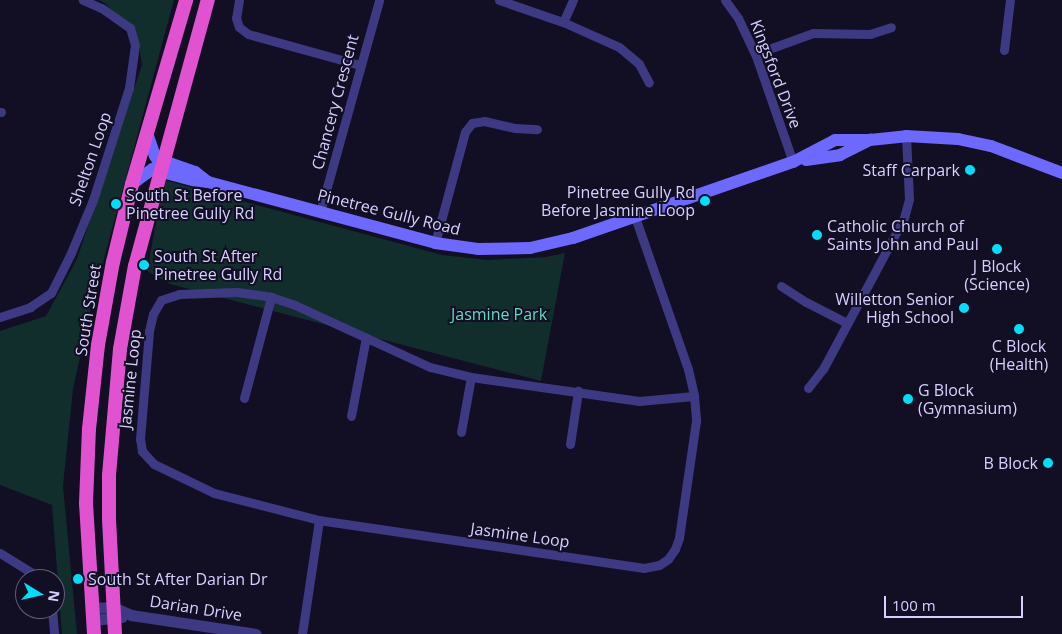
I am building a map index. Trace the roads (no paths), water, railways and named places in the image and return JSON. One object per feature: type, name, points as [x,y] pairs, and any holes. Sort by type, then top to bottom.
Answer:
[{"type":"highway","name":"South Street","points":[[94,634],[86,503],[89,429],[104,305],[132,184],[186,0]]},
{"type":"highway","points":[[114,634],[109,475],[117,377],[135,266],[208,0]]},
{"type":"main road","points":[[132,184],[148,172],[161,166],[155,156],[147,132]]},
{"type":"main road","name":"Pinetree Gully Road","points":[[161,166],[169,164],[195,172],[208,182],[435,243],[478,249],[530,248],[574,238],[793,162],[835,140],[870,140],[906,136],[938,137],[991,146],[1062,173]]},
{"type":"street","name":"Shelton Loop","points":[[0,317],[30,307],[50,293],[71,253],[93,200],[129,88],[135,45],[130,28],[101,8],[82,0]]},
{"type":"street","points":[[239,0],[236,18],[239,27],[248,34],[360,65]]},
{"type":"street","name":"Chancery Crescent","points":[[320,212],[378,0]]},
{"type":"street","points":[[499,0],[563,22],[619,47],[639,64],[649,83]]},
{"type":"street","points":[[563,22],[573,0]]},
{"type":"street","name":"Kingsford Drive","points":[[725,0],[738,18],[756,56],[793,162]]},
{"type":"street","points":[[1004,50],[1010,0]]},
{"type":"street","points":[[756,56],[766,50],[813,33],[870,34],[891,28]]},
{"type":"street","points":[[435,243],[465,132],[472,123],[484,121],[515,128],[537,129]]},
{"type":"street","points":[[808,388],[823,369],[904,218],[909,199],[906,136]]},
{"type":"street","name":"Jasmine Loop","points":[[636,217],[688,368],[694,396],[696,421],[679,538],[676,549],[668,559],[659,565],[644,568],[319,520],[214,493],[154,464],[142,451],[140,439],[149,331],[153,314],[161,300],[180,294],[237,292],[271,297],[295,305],[430,367],[471,376],[639,401],[694,396]]},
{"type":"street","points":[[781,286],[806,302],[847,322]]},
{"type":"street","points":[[244,398],[271,297]]},
{"type":"street","points":[[351,416],[366,337]]},
{"type":"street","points":[[461,432],[471,376]]},
{"type":"street","points":[[570,444],[578,391]]},
{"type":"street","points":[[302,634],[319,520]]},
{"type":"street","points":[[0,553],[26,569]]},
{"type":"street","name":"Darian Drive","points":[[93,614],[113,613],[131,615],[256,634]]},
{"type":"street","points":[[53,619],[54,634]]},
{"type":"place","name":"Staff Carpark","points":[[970,170]]},
{"type":"place","name":"Pinetree Gully Rd Before Jasmine Loop","points":[[705,201]]},
{"type":"place","name":"South St Before Pinetree Gully Rd","points":[[116,204]]},
{"type":"place","name":"Catholic Church of Saints John and Paul","points":[[817,235]]},
{"type":"place","name":"J Block (Science)","points":[[997,249]]},
{"type":"place","name":"South St After Pinetree Gully Rd","points":[[144,265]]},
{"type":"place","name":"Willetton Senior High School","points":[[964,308]]},
{"type":"place","name":"C Block (Health)","points":[[1019,329]]},
{"type":"place","name":"G Block (Gymnasium)","points":[[908,399]]},
{"type":"place","name":"B Block","points":[[1048,463]]},
{"type":"place","name":"South St After Darian Dr","points":[[78,579]]},
{"type":"park label","name":"Jasmine Park","points":[[499,314]]}]
